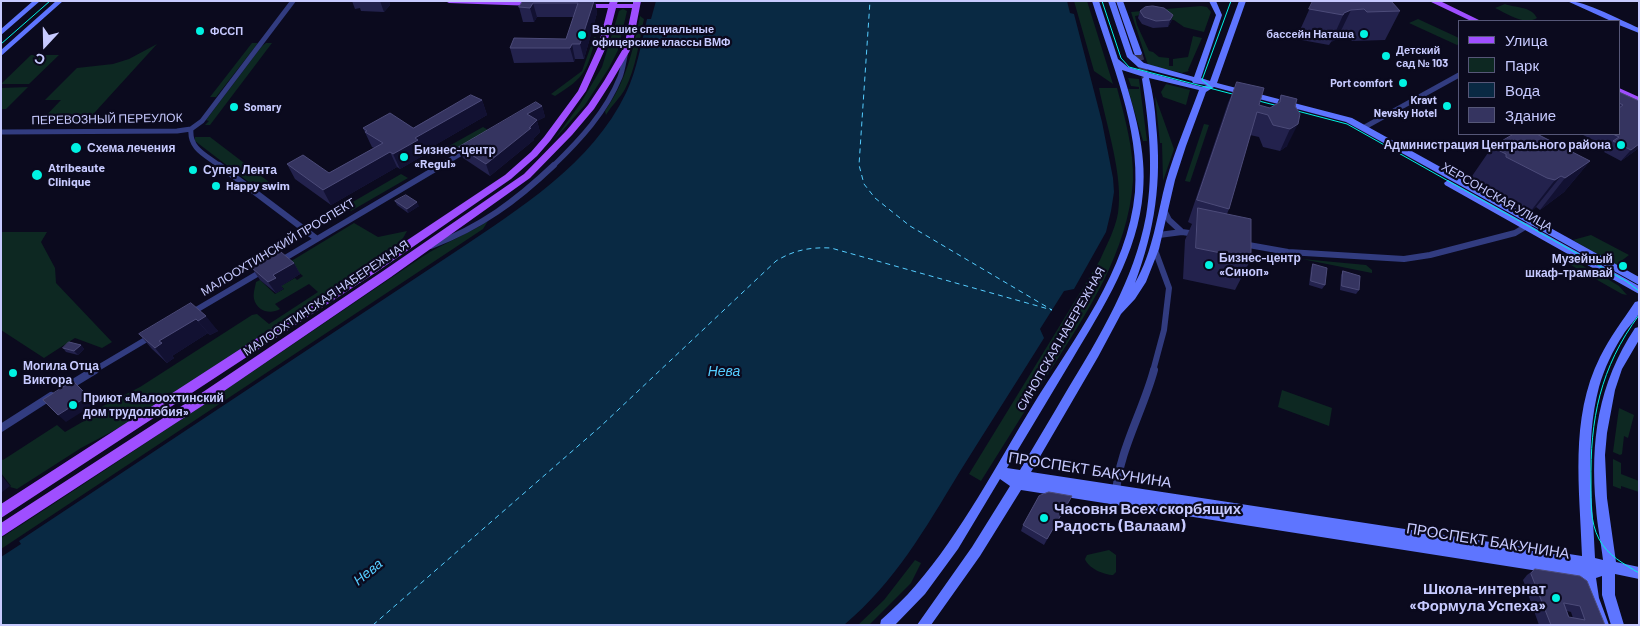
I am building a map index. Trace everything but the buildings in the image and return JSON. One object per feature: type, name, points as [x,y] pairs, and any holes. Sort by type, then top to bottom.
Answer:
[{"type":"main road","points":[[449,1],[540,5]]},
{"type":"main road","name":"СИНОПСКАЯ НАБЕРЕЖНАЯ","points":[[886,625],[935,572],[999,472],[1103,300],[1130,239],[1138,197],[1139,161],[1133,123],[1095,1]]},
{"type":"main road","points":[[1111,1],[1134,54]]},
{"type":"main road","points":[[1119,1],[1134,54]]},
{"type":"main road","points":[[1203,89],[1196,80],[1218,15],[1212,1]]},
{"type":"main road","points":[[1117,314],[1129,302],[1139,286],[1156,250],[1171,182],[1203,89],[1212,85],[1243,1]]},
{"type":"main road","points":[[1422,1],[1463,20]]},
{"type":"main road","points":[[1433,1],[1475,20]]},
{"type":"main road","points":[[1570,1],[1613,20]]},
{"type":"main road","points":[[1,33],[36,2]]},
{"type":"main road","points":[[1,54],[59,2]]},
{"type":"main road","name":"МАЛООХТИНСКАЯ НАБЕРЕЖНАЯ","points":[[1,512],[357,279],[508,177],[534,154],[570,109],[589,77],[602,47],[613,4]]},
{"type":"main road","points":[[569,6],[636,4]]},
{"type":"main road","name":"МАЛООХТИНСКАЯ НАБЕРЕЖНАЯ","points":[[1,531],[198,402],[508,190],[547,157],[591,107],[627,49],[636,4]]},
{"type":"main road","points":[[1620,23],[1639,31]]},
{"type":"main road","name":"ХЕРСОНСКАЯ УЛИЦА","points":[[1134,54],[1141,65],[1341,117],[1529,225],[1639,291]]},
{"type":"main road","name":"ХЕРСОНСКАЯ УЛИЦА","points":[[1114,58],[1124,69],[1133,72],[1360,129]]},
{"type":"main road","points":[[923,625],[947,596],[972,559],[1117,314],[1143,247],[1151,214],[1153,142],[1146,79]]},
{"type":"main road","points":[[1620,86],[1639,95]]},
{"type":"main road","points":[[1620,91],[1639,100]]},
{"type":"main road","name":"ХЕРСОНСКАЯ УЛИЦА","points":[[1529,225],[1639,282]]},
{"type":"main road","points":[[1603,625],[1593,596],[1582,454],[1593,384],[1602,361],[1614,339],[1639,305]]},
{"type":"main road","points":[[1618,625],[1608,593],[1610,568],[1600,498],[1599,461],[1603,420],[1609,391],[1618,369],[1639,331]]},
{"type":"main road","name":"ПРОСПЕКТ БАКУНИНА","points":[[999,472],[1020,480],[1590,568],[1610,568],[1639,572]]},
{"type":"street","points":[[191,129],[202,121],[293,1]]},
{"type":"street","points":[[1360,129],[1458,76]]},
{"type":"street","name":"ПЕРЕВОЗНЫЙ ПЕРЕУЛОК","points":[[1,132],[177,131],[191,129],[190,139],[193,145],[317,239]]},
{"type":"street","name":"МАЛООХТИНСКИЙ ПРОСПЕКТ","points":[[186,316],[472,147]]},
{"type":"street","points":[[1165,212],[1169,220],[1182,232]]},
{"type":"street","points":[[1237,242],[1288,252],[1404,259],[1430,255],[1515,233],[1529,225]]},
{"type":"street","points":[[1159,235],[1182,232],[1202,236]]},
{"type":"street","points":[[1116,495],[1117,476],[1148,392],[1160,351],[1169,302],[1168,282],[1158,260],[1156,250]]},
{"type":"street","points":[[1,428],[163,330]]},
{"type":"green space","points":[[1074,1],[1087,1],[1113,84],[1094,71]]},
{"type":"green space","points":[[1505,4],[1527,9],[1537,18],[1521,20],[1495,8]]},
{"type":"green space","points":[[1207,7],[1211,12],[1204,32],[1184,27],[1174,20],[1140,15],[1135,16],[1149,51],[1159,57],[1169,58],[1169,66],[1173,66],[1173,59],[1188,57],[1193,36],[1202,38],[1189,71],[1182,73],[1148,65],[1131,12]]},
{"type":"green space","points":[[623,9],[627,11],[618,50],[609,68],[585,105],[554,140],[580,104],[602,67],[619,11]]},
{"type":"green space","points":[[640,16],[644,19],[637,55],[629,81],[606,115],[605,111],[628,65]]},
{"type":"green space","points":[[1418,19],[1458,38],[1458,44],[1457,45],[1409,23]]},
{"type":"green space","points":[[594,37],[596,37],[593,48],[584,72],[555,96],[551,94],[582,71]]},
{"type":"green space","points":[[252,43],[258,43],[216,97],[210,97]]},
{"type":"green space","points":[[266,43],[272,43],[210,125],[205,125],[209,121],[206,120]]},
{"type":"green space","points":[[157,44],[86,122],[39,123],[61,100],[45,100],[77,68],[113,64],[129,59]]},
{"type":"green space","points":[[31,55],[59,55],[29,84],[1,84]]},
{"type":"green space","points":[[1128,78],[1139,79],[1147,141],[1143,141],[1128,89],[1139,89],[1139,87],[1131,86]]},
{"type":"green space","points":[[1166,84],[1190,90],[1186,105],[1163,97],[1161,92]]},
{"type":"green space","points":[[28,87],[6,109],[1,109],[1,88]]},
{"type":"green space","points":[[1099,88],[1117,88],[1130,146],[1133,181],[1130,207],[1123,232],[1104,281],[1078,327],[981,481],[969,474],[1100,260],[1115,225],[1118,213],[1119,183]]},
{"type":"green space","points":[[1155,96],[1174,149],[1163,181],[1162,143],[1160,143]]},
{"type":"green space","points":[[1204,124],[1209,125],[1190,182],[1185,181]]},
{"type":"green space","points":[[483,127],[488,130],[447,155],[440,151]]},
{"type":"green space","points":[[195,137],[210,137],[273,185],[264,189],[253,181],[250,183],[195,141]]},
{"type":"green space","points":[[401,174],[408,178],[351,211],[344,207]]},
{"type":"green space","points":[[488,221],[483,229],[1,549],[1,538],[160,434],[422,257]]},
{"type":"green space","points":[[354,223],[378,237],[407,231],[402,240],[379,259],[128,423],[81,448],[17,489],[10,487],[1,473],[1,459],[3,460],[57,425],[65,432],[96,414],[103,406],[140,387],[252,315],[257,314],[269,324],[318,292],[309,284],[275,304],[280,309],[272,312],[261,309],[254,297],[256,282],[260,280],[275,294],[284,289],[281,286],[303,276],[288,263]]},
{"type":"green space","points":[[1,232],[47,232],[41,242],[55,268],[56,283],[112,342],[102,348],[75,338],[44,358],[1,330]]},
{"type":"green space","points":[[1591,235],[1629,255],[1616,265],[1573,240]]},
{"type":"green space","points":[[1302,259],[1366,265],[1372,270],[1372,273]]},
{"type":"green space","points":[[1574,260],[1619,286],[1627,295],[1569,264]]},
{"type":"green space","points":[[1282,390],[1332,408],[1329,426],[1278,407]]},
{"type":"green space","points":[[1619,408],[1634,415],[1628,438],[1624,436],[1622,454],[1620,455],[1613,452]]},
{"type":"green space","points":[[1613,459],[1621,463],[1621,474],[1639,481],[1639,492],[1621,486],[1621,489],[1613,486]]},
{"type":"green space","points":[[1109,550],[1116,555],[1116,572],[1113,575],[1097,570],[1089,565],[1085,559],[1087,555]]},
{"type":"green space","points":[[915,560],[921,563],[911,583],[869,625],[858,625],[884,600]]},
{"type":"water","name":"Нева","points":[[656,1],[1067,1],[1070,13],[1074,14],[1102,122],[1113,178],[1114,192],[1106,232],[1074,289],[1064,291],[1040,329],[1044,338],[921,534],[894,573],[862,608],[844,625],[1,625],[1,557],[21,544],[19,541],[504,219],[552,183],[574,163],[594,142],[612,118],[626,93],[636,66],[647,19],[651,19]]},
{"type":"ferry route","points":[[373,625],[601,426],[776,261],[789,254],[809,249],[831,248],[1052,310],[910,226],[875,198],[864,184],[859,165],[870,1]]},
{"type":"tunnel","points":[[1138,53],[1146,79]]},
{"type":"tram line","points":[[1,44],[50,1]]},
{"type":"tram line","points":[[1102,1],[1121,58],[1129,67],[1347,124],[1626,281],[1639,291]]},
{"type":"tram line","points":[[1212,88],[1202,80],[1231,1]]},
{"type":"tram line","points":[[1639,315],[1626,335],[1606,375],[1595,416],[1591,460],[1591,505],[1596,532],[1602,545],[1611,554],[1639,573]]},
{"type":"place","name":"ФССП","points":[[200,31]]},
{"type":"place","name":"бассейн Наташа","points":[[1364,34]]},
{"type":"place","name":"Высшие специальные офицерские классы ВМФ","points":[[582,35]]},
{"type":"place","name":"Детский сад № 103","points":[[1386,56]]},
{"type":"place","name":"Port comfort","points":[[1403,83]]},
{"type":"place","name":"Kravt Nevsky Hotel","points":[[1447,106]]},
{"type":"place","name":"Somary","points":[[234,107]]},
{"type":"place","name":"Администрация Центрального района","points":[[1621,145]]},
{"type":"place","name":"Схема лечения","points":[[76,148]]},
{"type":"place","name":"Бизнес-центр «Regul»","points":[[404,157]]},
{"type":"place","name":"Супер Лента","points":[[193,170]]},
{"type":"place","name":"Atribeaute Clinique","points":[[37,175]]},
{"type":"place","name":"Happy swim","points":[[216,186]]},
{"type":"place","name":"Бизнес-центр «Синоп»","points":[[1209,265]]},
{"type":"place","name":"Музейный шкаф-трамвай","points":[[1623,266]]},
{"type":"place","name":"Могила Отца Виктора","points":[[13,373]]},
{"type":"place","name":"Приют «Малоохтинский дом трудолюбия»","points":[[73,405]]},
{"type":"place","name":"Часовня Всех скорбящих Радость (Валаам)","points":[[1044,518]]},
{"type":"place","name":"Школа-интернат «Формула Успеха»","points":[[1556,598]]}]
